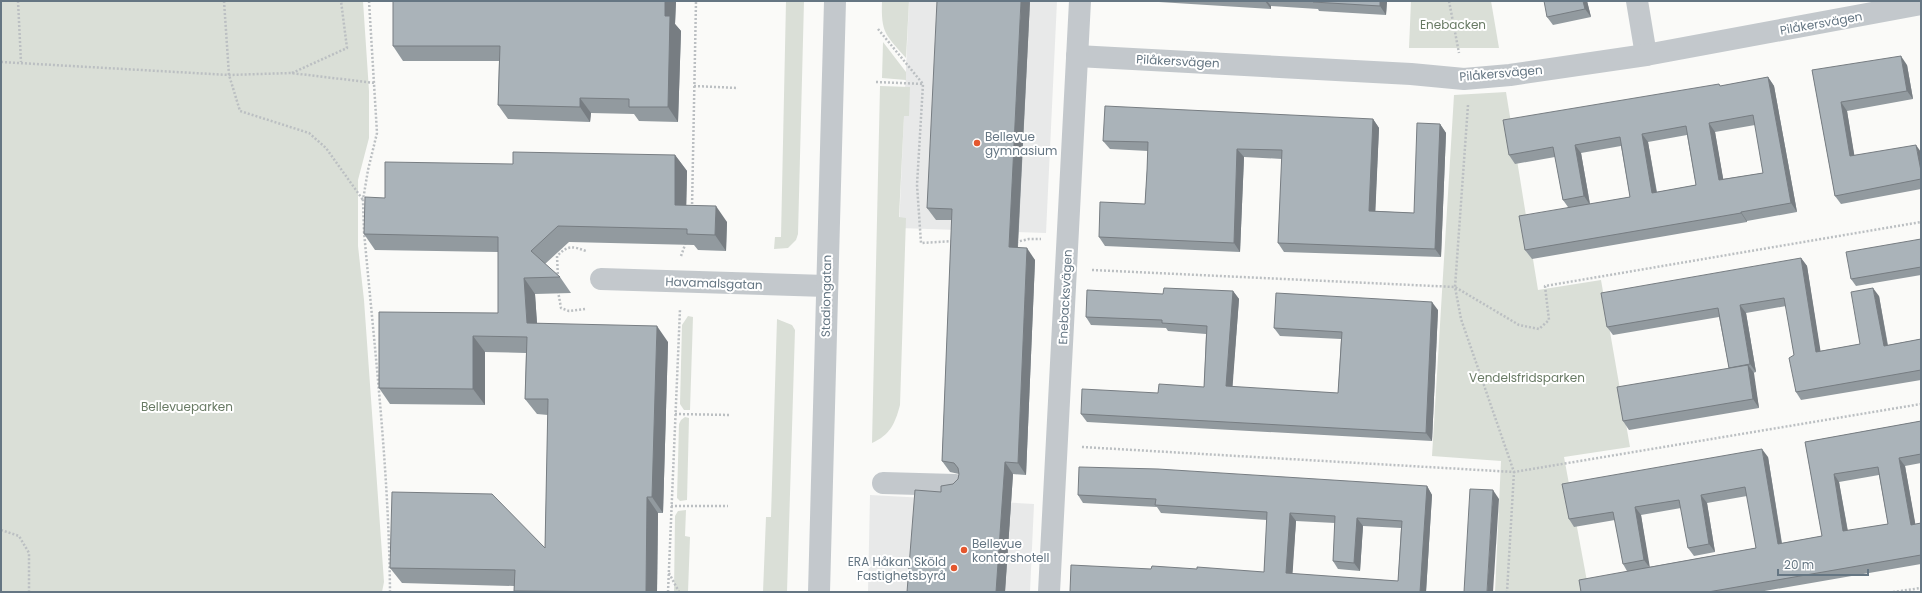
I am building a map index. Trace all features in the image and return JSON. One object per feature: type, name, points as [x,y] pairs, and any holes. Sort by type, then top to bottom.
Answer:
[{"type":"street","name":"Stadiongatan","points":[[819,592],[826,286],[835,1]]},
{"type":"street","name":"Enebacksvägen","points":[[1048,592],[1067,268],[1080,1]]},
{"type":"street","points":[[1637,1],[1646,55]]},
{"type":"street","name":"Pilåkersvägen","points":[[1077,56],[1403,73],[1464,78],[1510,75],[1646,55],[1921,4]]},
{"type":"street","name":"Havamalsgatan","points":[[601,279],[826,286]]},
{"type":"street","points":[[884,483],[956,485]]},
{"type":"path","points":[[18,1],[21,63]]},
{"type":"path","points":[[224,1],[229,75],[240,111],[309,132],[326,148],[363,200]]},
{"type":"path","points":[[291,73],[347,48],[341,1]]},
{"type":"path","points":[[369,1],[377,133],[368,170],[363,200],[364,232],[384,461],[389,542],[390,592]]},
{"type":"path","points":[[1449,1],[1468,105],[1455,286],[1461,319],[1514,472],[1507,592]]},
{"type":"path","points":[[878,29],[922,84],[917,185],[921,242],[957,241]]},
{"type":"path","points":[[1,62],[229,75],[291,73],[375,83]]},
{"type":"path","points":[[876,82],[922,84]]},
{"type":"path","points":[[694,86],[738,88]]},
{"type":"path","points":[[1067,268],[1455,286],[1519,325],[1539,329],[1548,320],[1545,286],[1921,222]]},
{"type":"path","points":[[1011,243],[1029,238],[1043,239]]},
{"type":"path","points":[[558,282],[557,258],[564,250],[574,246],[586,251]]},
{"type":"path","points":[[552,258],[557,258]]},
{"type":"path","points":[[552,275],[558,276]]},
{"type":"path","points":[[558,288],[560,308],[569,311],[585,309]]},
{"type":"path","points":[[1056,446],[1514,472],[1921,404]]},
{"type":"path","points":[[675,414],[730,415]]},
{"type":"path","points":[[671,506],[728,506]]},
{"type":"path","points":[[1,530],[20,536],[29,553],[29,592]]},
{"type":"path","points":[[668,572],[679,592]]},
{"type":"path","points":[[1893,592],[1921,588]]},
{"type":"shaded area","name":"Bellevue gymnasium","points":[[909,1],[1057,1],[1046,233],[899,228]]},
{"type":"shaded area","points":[[870,495],[1034,504],[1030,592],[868,592]]},
{"type":"green space","name":"Bellevueparken","points":[[1,1],[363,1],[369,91],[369,138],[358,180],[358,246],[364,300],[384,582],[382,592],[1,592]]},
{"type":"green space","points":[[786,1],[804,1],[798,234],[796,240],[788,248],[774,249],[775,237],[781,237]]},
{"type":"green space","points":[[882,1],[909,1],[906,58],[889,38],[886,32],[882,20]]},
{"type":"green space","name":"Enebacken","points":[[1411,1],[1491,1],[1499,48],[1409,48]]},
{"type":"green space","points":[[883,42],[906,72],[906,80],[882,78]]},
{"type":"green space","points":[[880,86],[910,87],[909,116],[904,116],[899,217],[906,218],[900,405],[891,428],[878,440],[872,443]]},
{"type":"green space","name":"Vendelsfridsparken","points":[[1506,92],[1538,290],[1601,280],[1630,447],[1564,457],[1589,592],[1495,592],[1501,461],[1432,456],[1454,95]]},
{"type":"green space","points":[[688,316],[693,317],[690,410],[684,410],[680,404],[682,325]]},
{"type":"green space","points":[[777,319],[792,325],[795,330],[787,592],[763,592],[766,517],[771,517]]},
{"type":"green space","points":[[685,417],[689,418],[687,500],[680,501],[677,498],[679,424]]},
{"type":"green space","points":[[686,510],[685,536],[690,537],[688,592],[674,592],[675,516],[678,511]]},
{"type":"building","points":[[393,1],[665,1],[665,16],[670,16],[668,107],[629,107],[629,99],[580,98],[580,107],[498,105],[500,46],[393,46]]},
{"type":"building","points":[[937,1],[1021,1],[1009,247],[1027,248],[1018,463],[1005,462],[996,592],[907,592],[915,490],[941,492],[941,486],[953,484],[958,479],[959,474],[958,468],[954,463],[942,461],[952,209],[927,208]]},
{"type":"building","points":[[1380,1],[1380,6],[1313,2]]},
{"type":"building","points":[[1544,1],[1583,1],[1585,9],[1547,17]]},
{"type":"building","points":[[1901,56],[1907,91],[1841,102],[1850,156],[1916,145],[1921,179],[1835,196],[1812,70]]},
{"type":"building","points":[[1768,77],[1791,203],[1525,250],[1519,216],[1630,197],[1620,137],[1575,145],[1584,196],[1563,200],[1553,147],[1509,155],[1503,120],[1719,84],[1720,86]],"holes":[[[1753,115],[1763,173],[1719,180],[1709,123]],[[1686,126],[1696,185],[1652,193],[1642,134]]]},
{"type":"building","points":[[1105,106],[1373,119],[1369,211],[1414,213],[1417,123],[1440,124],[1435,249],[1278,243],[1282,150],[1237,149],[1234,243],[1099,237],[1100,202],[1145,204],[1147,171],[1148,142],[1103,141]]},
{"type":"building","points":[[513,152],[675,155],[675,205],[716,206],[715,235],[687,234],[687,229],[558,226],[531,251],[560,277],[524,278],[527,323],[657,326],[652,497],[647,497],[646,592],[514,591],[515,570],[390,568],[392,492],[492,494],[545,548],[548,399],[525,399],[527,337],[473,336],[473,389],[379,388],[379,312],[498,313],[498,237],[364,234],[365,197],[385,198],[385,162],[513,164]]},
{"type":"building","points":[[1921,239],[1921,267],[1851,279],[1846,252]]},
{"type":"building","points":[[1801,258],[1816,352],[1860,344],[1851,292],[1873,288],[1884,346],[1921,339],[1921,370],[1796,392],[1789,358],[1794,355],[1784,298],[1740,305],[1750,364],[1729,368],[1718,308],[1607,327],[1601,293]]},
{"type":"building","points":[[1164,288],[1233,291],[1226,386],[1338,393],[1342,332],[1274,328],[1276,293],[1432,302],[1426,433],[1081,414],[1082,389],[1158,393],[1159,384],[1204,387],[1207,326],[1162,323],[1162,320],[1086,317],[1087,290],[1163,294]]},
{"type":"building","points":[[1748,365],[1753,399],[1623,421],[1617,387]]},
{"type":"building","points":[[1921,421],[1921,454],[1899,458],[1911,525],[1921,523],[1921,555],[1708,592],[1581,592],[1579,580],[1756,548],[1745,487],[1701,495],[1709,544],[1688,548],[1679,500],[1635,507],[1644,560],[1623,564],[1613,512],[1569,519],[1562,484],[1762,449],[1778,544],[1822,536],[1805,442]],"holes":[[[1878,467],[1888,524],[1843,531],[1834,474]]]},
{"type":"building","points":[[1079,467],[1158,469],[1427,486],[1420,592],[1070,592],[1071,565],[1151,569],[1152,566],[1197,569],[1197,567],[1264,572],[1267,512],[1155,505],[1156,499],[1078,495]],"holes":[[[1290,513],[1335,516],[1333,561],[1354,563],[1357,518],[1402,521],[1398,581],[1286,573]]]},
{"type":"building","points":[[1470,489],[1493,490],[1487,592],[1464,592]]},
{"type":"place","name":"Bellevue gymnasium","points":[[977,143]]},
{"type":"place","name":"Bellevue kontorshotell","points":[[964,550]]},
{"type":"place","name":"ERA Håkan Sköld Fastighetsbyrå","points":[[954,568]]}]
